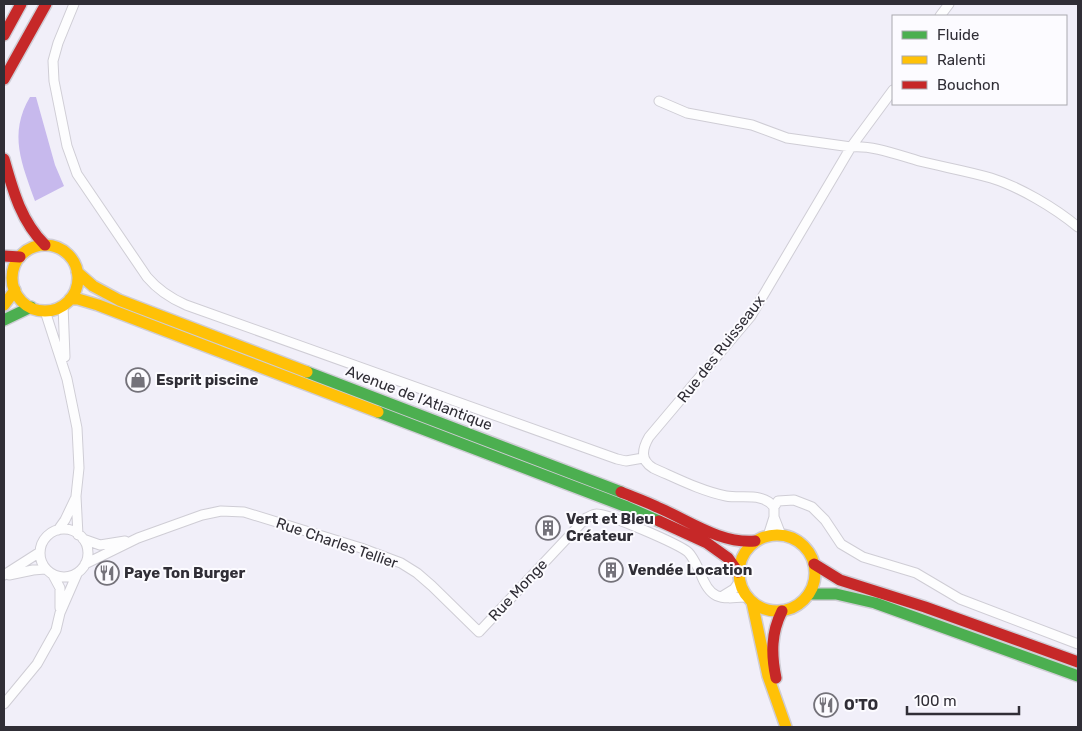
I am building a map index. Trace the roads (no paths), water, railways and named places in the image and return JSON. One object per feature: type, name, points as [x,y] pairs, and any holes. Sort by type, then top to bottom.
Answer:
[{"type":"main road","points":[[4,35],[21,4]]},
{"type":"main road","points":[[4,58],[34,4]]},
{"type":"main road","points":[[4,79],[46,4]]},
{"type":"main road","points":[[4,89],[16,64],[17,56]]},
{"type":"main road","points":[[4,159],[20,209],[35,236],[45,245]]},
{"type":"main road","points":[[4,273],[14,286],[24,303],[31,307],[45,310],[54,309],[67,302],[75,290],[78,281],[74,261],[66,252],[56,247],[36,246],[20,257],[13,272],[14,286],[4,305]]},
{"type":"main road","points":[[4,256],[20,257]]},
{"type":"main road","name":"Avenue de l’Atlantique","points":[[77,272],[93,286],[120,300],[656,506],[725,539],[744,542],[755,541]]},
{"type":"main road","name":"Avenue de l’Atlantique","points":[[67,302],[78,299],[98,305],[627,507],[707,543],[728,558],[739,577]]},
{"type":"main road","points":[[4,320],[31,307]]},
{"type":"main road","points":[[750,600],[761,608],[771,611],[782,611],[802,602],[809,594],[815,574],[814,564],[808,552],[799,542],[788,536],[768,536],[755,541],[746,549],[740,560],[739,577],[750,600],[768,676],[786,727]]},
{"type":"main road","points":[[814,564],[823,572],[840,580],[952,617],[1078,662]]},
{"type":"main road","points":[[809,594],[834,593],[868,601],[950,628],[1078,676]]},
{"type":"main road","points":[[782,611],[774,632],[772,651],[778,689],[792,727]]},
{"type":"street","points":[[74,4],[53,60],[54,81],[67,146],[77,174],[157,289],[186,305],[617,459],[633,460],[643,458],[646,464],[653,468],[701,489],[727,496],[769,501],[774,507]]},
{"type":"street","points":[[941,15],[949,4]]},
{"type":"street","name":"Rue des Ruisseaux","points":[[643,458],[644,446],[649,437],[751,316],[851,147],[892,91]]},
{"type":"street","points":[[659,101],[687,113],[752,126],[787,138],[851,147],[858,146],[992,179],[1020,190],[1067,218],[1078,227]]},
{"type":"street","points":[[67,302],[63,341],[67,379]]},
{"type":"street","points":[[4,704],[37,664],[56,630],[60,613],[77,574],[85,564],[87,556],[87,547],[81,537],[76,496],[79,468],[78,434],[74,405],[45,310]]},
{"type":"street","points":[[60,613],[60,588],[41,561],[40,552],[46,537],[58,530],[65,520],[76,496]]},
{"type":"street","points":[[768,536],[774,517],[774,507],[778,501],[794,500],[804,503],[818,512],[841,544],[849,550],[863,557],[916,573],[960,599],[1078,644]]},
{"type":"street","name":"Rue Charles Tellier","points":[[138,538],[202,515],[222,511],[244,512],[386,557],[416,573],[479,632]]},
{"type":"street","name":"Rue Monge","points":[[479,632],[586,518],[596,514],[607,516],[669,541],[689,553],[697,566],[706,588],[721,597]]},
{"type":"street","points":[[774,517],[781,535]]},
{"type":"street","points":[[58,530],[72,531],[100,545],[138,538]]},
{"type":"street","points":[[85,564],[138,538]]},
{"type":"street","points":[[4,576],[40,552]]},
{"type":"street","points":[[4,576],[33,570],[49,572],[61,577],[77,574]]},
{"type":"street","points":[[721,597],[734,589],[739,577]]},
{"type":"street","points":[[721,597],[750,600]]},
{"type":"place","name":"Esprit piscine","points":[[138,380]]},
{"type":"place","name":"Vert et Bleu Créateur","points":[[548,528]]},
{"type":"place","name":"Vendée Location","points":[[611,570]]},
{"type":"place","name":"Paye Ton Burger","points":[[107,573]]},
{"type":"place","name":"O'TO","points":[[826,705]]}]
